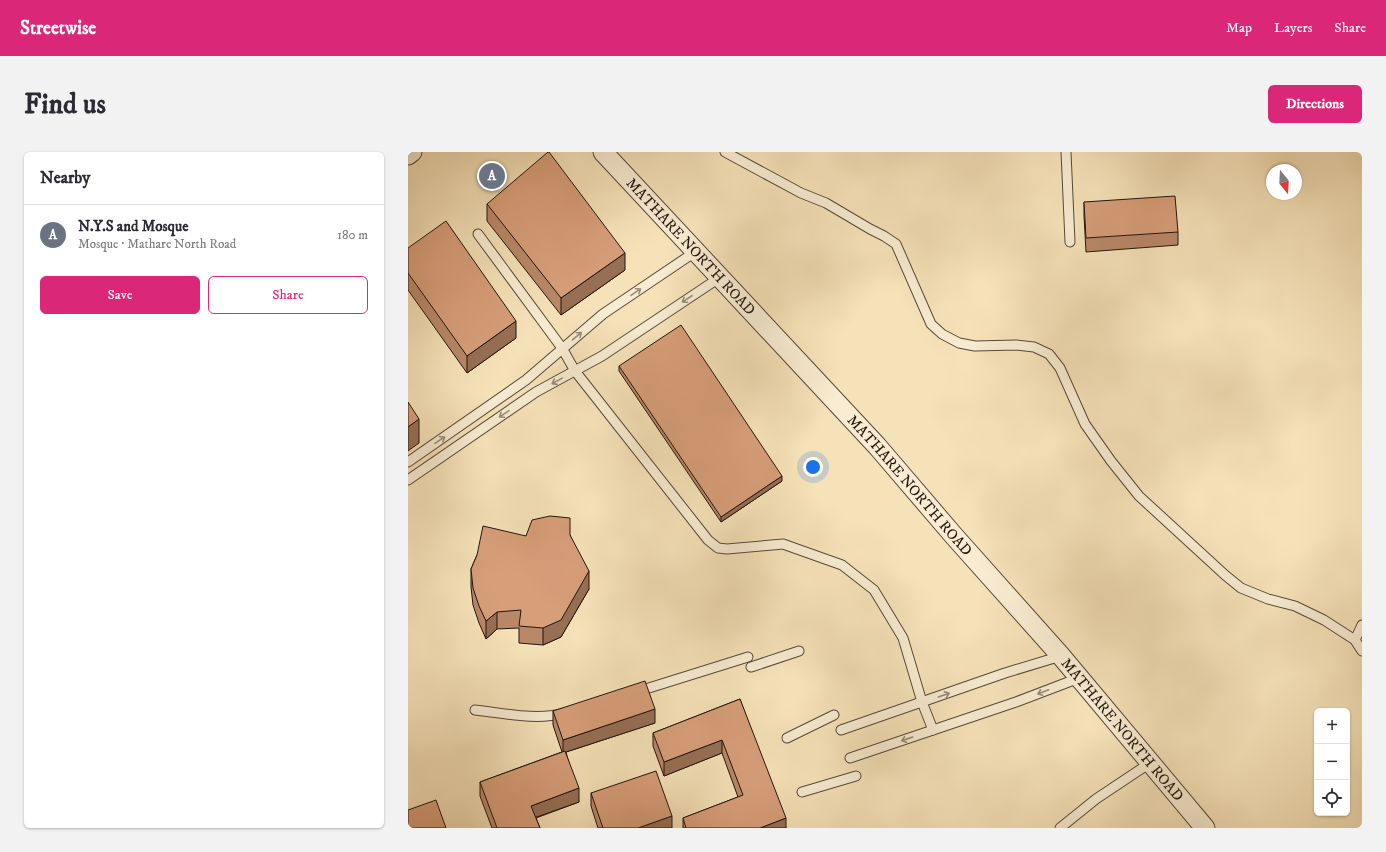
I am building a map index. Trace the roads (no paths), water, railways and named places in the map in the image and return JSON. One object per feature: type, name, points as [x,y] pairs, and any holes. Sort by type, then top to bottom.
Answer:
[{"type":"street","points":[[408,155],[412,152]]},
{"type":"street","name":"MATHARE NORTH ROAD","points":[[603,152],[877,446],[954,536],[1061,656],[1205,828]]},
{"type":"lane","points":[[725,152],[801,194],[826,203],[896,244],[931,324],[942,334],[959,343],[975,346],[1016,345],[1034,347],[1049,354],[1060,368],[1085,424],[1111,461],[1139,496],[1241,588],[1268,599],[1301,609],[1324,620],[1355,640],[1362,651]]},
{"type":"lane","points":[[1066,152],[1070,242]]},
{"type":"lane","points":[[478,234],[562,348],[575,371],[708,540],[718,548],[727,549],[783,544],[842,565],[874,590],[903,638],[922,702],[933,730]]},
{"type":"lane","points":[[408,462],[526,380],[603,314],[695,252]]},
{"type":"lane","points":[[408,480],[536,392],[602,356],[719,278]]},
{"type":"lane","points":[[1355,640],[1362,625]]},
{"type":"lane","points":[[751,667],[799,651]]},
{"type":"lane","points":[[841,730],[1005,673],[1061,656]]},
{"type":"lane","points":[[627,695],[748,658]]},
{"type":"lane","points":[[850,758],[1016,702],[1079,678]]},
{"type":"lane","points":[[476,710],[517,715],[554,716],[575,710]]},
{"type":"lane","points":[[787,738],[834,715]]},
{"type":"lane","points":[[1060,828],[1096,798],[1150,764]]},
{"type":"lane","points":[[802,792],[856,776]]},
{"type":"place","name":"N.Y.S and Mosque","points":[[492,176]]}]
